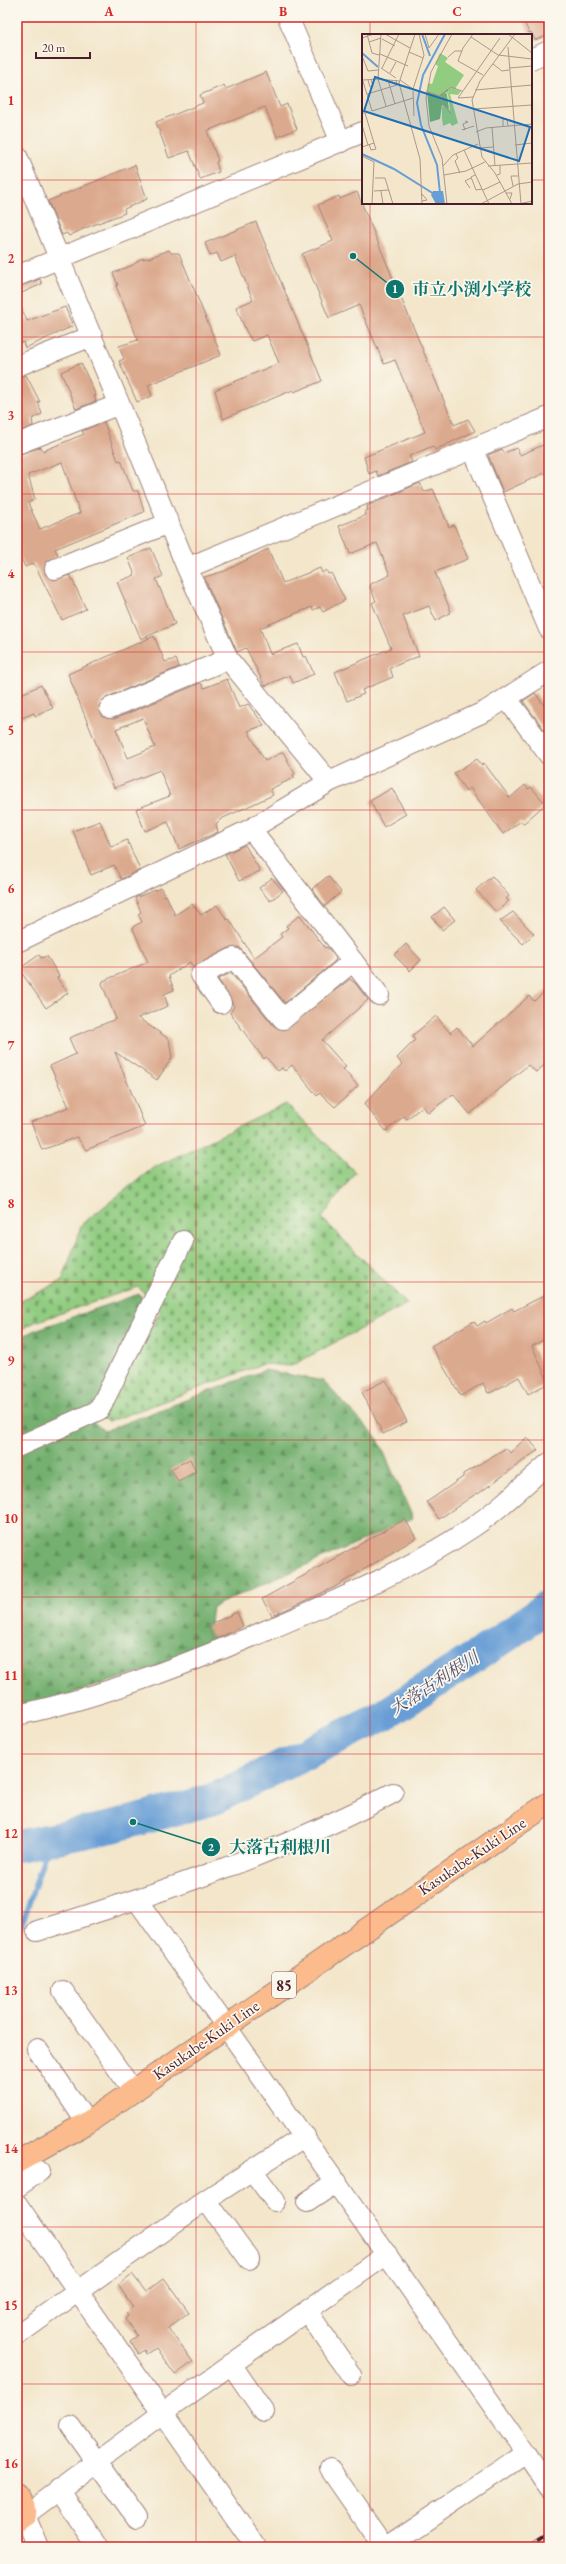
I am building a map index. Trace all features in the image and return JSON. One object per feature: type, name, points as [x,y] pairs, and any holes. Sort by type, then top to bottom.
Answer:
[{"type":"main road","name":"Kasukabe-Kuki Line","points":[[17,2162],[87,2123],[134,2092],[227,2024],[549,1804]]},
{"type":"main road","points":[[17,2494],[21,2517]]},
{"type":"street","points":[[288,17],[341,142]]},
{"type":"street","points":[[532,59],[549,51]]},
{"type":"street","points":[[17,276],[61,259],[362,132]]},
{"type":"street","points":[[17,156],[61,259],[187,568],[228,658],[329,782]]},
{"type":"street","points":[[17,366],[92,336]]},
{"type":"street","points":[[17,444],[120,404]]},
{"type":"street","points":[[187,568],[473,450],[549,416]]},
{"type":"street","points":[[473,450],[549,630]]},
{"type":"street","points":[[55,569],[169,523]]},
{"type":"street","points":[[110,708],[228,658]]},
{"type":"street","points":[[17,942],[251,829],[329,782],[486,711],[549,671]]},
{"type":"street","points":[[507,699],[549,755]]},
{"type":"street","points":[[251,829],[380,995]]},
{"type":"street","points":[[221,1003],[201,975],[234,958],[282,1020],[353,961]]},
{"type":"street","points":[[17,1447],[98,1410],[183,1241]]},
{"type":"street","points":[[17,1715],[64,1705],[161,1674],[368,1588],[415,1564],[475,1526],[549,1463]]},
{"type":"street","points":[[37,1931],[138,1900],[272,1851],[394,1793]]},
{"type":"street","points":[[138,1900],[227,2024],[549,2487]]},
{"type":"street","points":[[63,1991],[134,2092]]},
{"type":"street","points":[[37,2049],[87,2123]]},
{"type":"street","points":[[17,2334],[206,2200],[305,2136]]},
{"type":"street","points":[[252,2170],[275,2201]]},
{"type":"street","points":[[17,2187],[40,2171]]},
{"type":"street","points":[[307,2202],[337,2182]]},
{"type":"street","points":[[206,2200],[249,2259]]},
{"type":"street","points":[[17,2204],[164,2412],[256,2547]]},
{"type":"street","points":[[38,2547],[21,2517],[164,2412],[387,2254]]},
{"type":"street","points":[[307,2311],[351,2375]]},
{"type":"street","points":[[231,2364],[264,2412]]},
{"type":"street","points":[[71,2426],[137,2518]]},
{"type":"street","points":[[330,2469],[385,2547],[526,2453]]},
{"type":"street","points":[[58,2489],[97,2545]]},
{"type":"green space","points":[[286,1104],[355,1172],[322,1218],[407,1304],[291,1366],[263,1364],[108,1422],[100,1416],[161,1311],[138,1287],[35,1322],[17,1332],[17,1303],[62,1281],[82,1224],[153,1168]]},
{"type":"green space","points":[[139,1294],[152,1309],[89,1418],[104,1431],[265,1370],[323,1381],[378,1439],[413,1518],[212,1607],[210,1622],[220,1642],[158,1667],[17,1710],[17,1339],[35,1330]]},
{"type":"building","points":[[522,17],[549,17],[549,35],[535,40],[531,32],[529,33]]},
{"type":"building","points":[[266,72],[280,107],[287,104],[297,129],[277,137],[265,107],[207,131],[218,161],[216,162],[219,172],[200,179],[189,151],[169,158],[156,122],[203,103],[200,95],[224,85],[226,89]]},
{"type":"building","points":[[135,165],[147,199],[124,209],[125,213],[85,228],[69,236],[67,233],[62,235],[48,201]]},
{"type":"building","points":[[357,192],[454,425],[468,419],[475,431],[435,450],[433,446],[409,456],[412,462],[378,476],[376,471],[369,474],[364,457],[425,432],[395,360],[384,364],[359,305],[329,318],[302,254],[333,241],[318,205],[339,196],[340,199]]},
{"type":"building","points":[[256,222],[322,381],[294,392],[293,390],[223,419],[215,390],[279,363],[267,335],[252,341],[236,307],[253,300],[235,256],[221,262],[217,253],[210,256],[205,243]]},
{"type":"building","points":[[169,250],[171,253],[179,253],[221,355],[148,385],[152,396],[137,402],[119,361],[124,359],[119,346],[138,340],[116,286],[118,285],[113,273],[133,265],[140,259],[149,258]]},
{"type":"building","points":[[40,279],[42,284],[17,295],[17,287]]},
{"type":"building","points":[[17,297],[27,321],[65,307],[73,326],[25,348],[23,342],[17,344]]},
{"type":"building","points":[[81,363],[96,396],[94,396],[96,401],[76,409],[61,372]]},
{"type":"building","points":[[26,375],[40,402],[38,402],[42,414],[32,419],[33,426],[17,432],[17,377]]},
{"type":"building","points":[[104,422],[118,461],[121,460],[133,491],[138,491],[144,512],[55,549],[58,555],[46,562],[45,574],[54,580],[70,575],[86,609],[62,620],[34,563],[25,567],[17,549],[17,455],[41,447],[43,451],[84,434],[82,431]],"holes":[[[62,462],[80,513],[40,529],[28,503],[35,499],[28,475]]]},
{"type":"building","points":[[543,445],[549,460],[549,471],[503,492],[488,455],[502,449],[504,453],[517,448],[520,455]]},
{"type":"building","points":[[420,483],[424,492],[433,489],[449,527],[454,525],[468,559],[435,572],[451,612],[436,621],[429,606],[403,616],[419,656],[390,668],[393,677],[362,690],[364,694],[347,701],[335,672],[391,648],[372,603],[376,601],[370,587],[371,584],[390,575],[377,543],[350,554],[339,526],[366,515],[365,512],[368,510],[367,506]]},
{"type":"building","points":[[151,548],[163,576],[156,579],[175,624],[141,639],[117,582],[135,575],[128,558]]},
{"type":"building","points":[[268,549],[283,583],[320,568],[322,573],[326,570],[328,574],[331,573],[345,600],[323,612],[320,607],[313,610],[312,607],[260,628],[270,654],[298,644],[303,657],[306,656],[314,674],[293,683],[290,675],[265,686],[246,648],[237,652],[204,577],[225,571]]},
{"type":"building","points":[[154,636],[165,662],[176,659],[179,667],[105,698],[99,706],[103,717],[114,719],[201,683],[204,688],[227,679],[239,708],[248,704],[264,725],[248,731],[265,761],[283,752],[295,774],[293,775],[294,778],[270,789],[273,795],[221,819],[216,824],[218,832],[179,849],[168,822],[145,831],[136,809],[170,796],[160,770],[114,788],[68,674]],"holes":[[[143,718],[155,747],[128,758],[116,729]]]},
{"type":"building","points":[[41,685],[53,708],[35,716],[34,713],[17,720],[17,696]]},
{"type":"building","points":[[535,693],[549,712],[549,736],[523,701]]},
{"type":"building","points":[[477,759],[482,765],[484,763],[510,798],[525,785],[528,789],[531,787],[545,803],[543,806],[523,824],[521,821],[503,834],[470,788],[466,791],[454,773]]},
{"type":"building","points":[[392,788],[406,814],[384,827],[370,801]]},
{"type":"building","points":[[100,821],[111,847],[127,840],[140,870],[121,879],[114,865],[91,875],[73,831]]},
{"type":"building","points":[[245,845],[260,871],[239,881],[225,854]]},
{"type":"building","points":[[328,876],[341,892],[325,906],[312,889]]},
{"type":"building","points":[[492,876],[509,896],[506,899],[509,901],[496,912],[476,890]]},
{"type":"building","points":[[272,878],[283,891],[270,901],[259,888]]},
{"type":"building","points":[[161,888],[164,896],[166,895],[175,915],[192,904],[201,915],[217,905],[227,920],[229,919],[254,958],[282,937],[280,934],[288,928],[286,926],[300,915],[325,948],[327,947],[336,958],[335,961],[285,1003],[239,947],[229,948],[193,967],[190,962],[169,976],[174,990],[164,994],[168,1006],[138,1018],[169,1039],[172,1058],[157,1080],[115,1052],[145,1126],[86,1150],[77,1137],[42,1150],[31,1122],[69,1107],[50,1066],[76,1054],[69,1038],[116,1019],[102,984],[103,981],[148,962],[133,929],[134,926],[142,922],[138,914],[141,912],[135,898]]},
{"type":"building","points":[[444,907],[455,920],[442,930],[432,917]]},
{"type":"building","points":[[513,912],[534,934],[523,944],[500,921]]},
{"type":"building","points":[[406,944],[421,960],[410,971],[394,955]]},
{"type":"building","points":[[39,955],[41,958],[47,956],[59,976],[57,978],[68,993],[46,1008],[19,969]]},
{"type":"building","points":[[231,973],[274,1026],[284,1030],[350,979],[356,984],[368,1000],[322,1040],[346,1067],[343,1069],[358,1086],[335,1107],[320,1093],[317,1096],[292,1065],[285,1071],[282,1068],[278,1071],[266,1057],[264,1059],[230,1013],[234,1006],[218,979]]},
{"type":"building","points":[[549,988],[549,1061],[536,1072],[528,1065],[470,1114],[453,1094],[428,1113],[423,1106],[407,1119],[404,1116],[386,1131],[364,1104],[402,1064],[397,1058],[415,1040],[412,1036],[436,1016],[450,1033],[457,1027],[473,1046],[529,996],[534,1001]]},
{"type":"building","points":[[549,1293],[549,1337],[532,1346],[549,1383],[528,1394],[519,1377],[492,1392],[488,1393],[483,1383],[461,1396],[431,1346],[474,1321],[477,1326],[485,1321],[486,1323],[512,1308],[514,1311]]},
{"type":"building","points":[[386,1380],[407,1422],[383,1434],[362,1392]]},
{"type":"building","points":[[527,1437],[538,1450],[478,1494],[477,1493],[439,1519],[427,1502],[463,1477],[463,1474],[506,1448],[510,1453]]},
{"type":"building","points":[[190,1459],[196,1472],[178,1481],[171,1469]]},
{"type":"building","points":[[405,1519],[416,1538],[335,1587],[272,1616],[262,1599]]},
{"type":"building","points":[[237,1612],[243,1626],[214,1640],[207,1626]]},
{"type":"building","points":[[132,2274],[146,2292],[164,2278],[189,2312],[168,2328],[193,2362],[175,2375],[156,2348],[146,2354],[144,2350],[138,2354],[130,2341],[137,2336],[125,2319],[128,2316],[126,2313],[133,2307],[118,2285]]},
{"type":"waterway","name":"大落古利根川","points":[[17,1846],[112,1827],[214,1799],[386,1714],[504,1638],[549,1605]]},
{"type":"waterway","points":[[17,1934],[26,1913],[49,1841]]},
{"type":"railway","points":[[529,2547],[549,2533]]},
{"type":"place","name":"市立小渕小学校","points":[[353,256]]},
{"type":"place","name":"大落古利根川","points":[[133,1822]]}]
